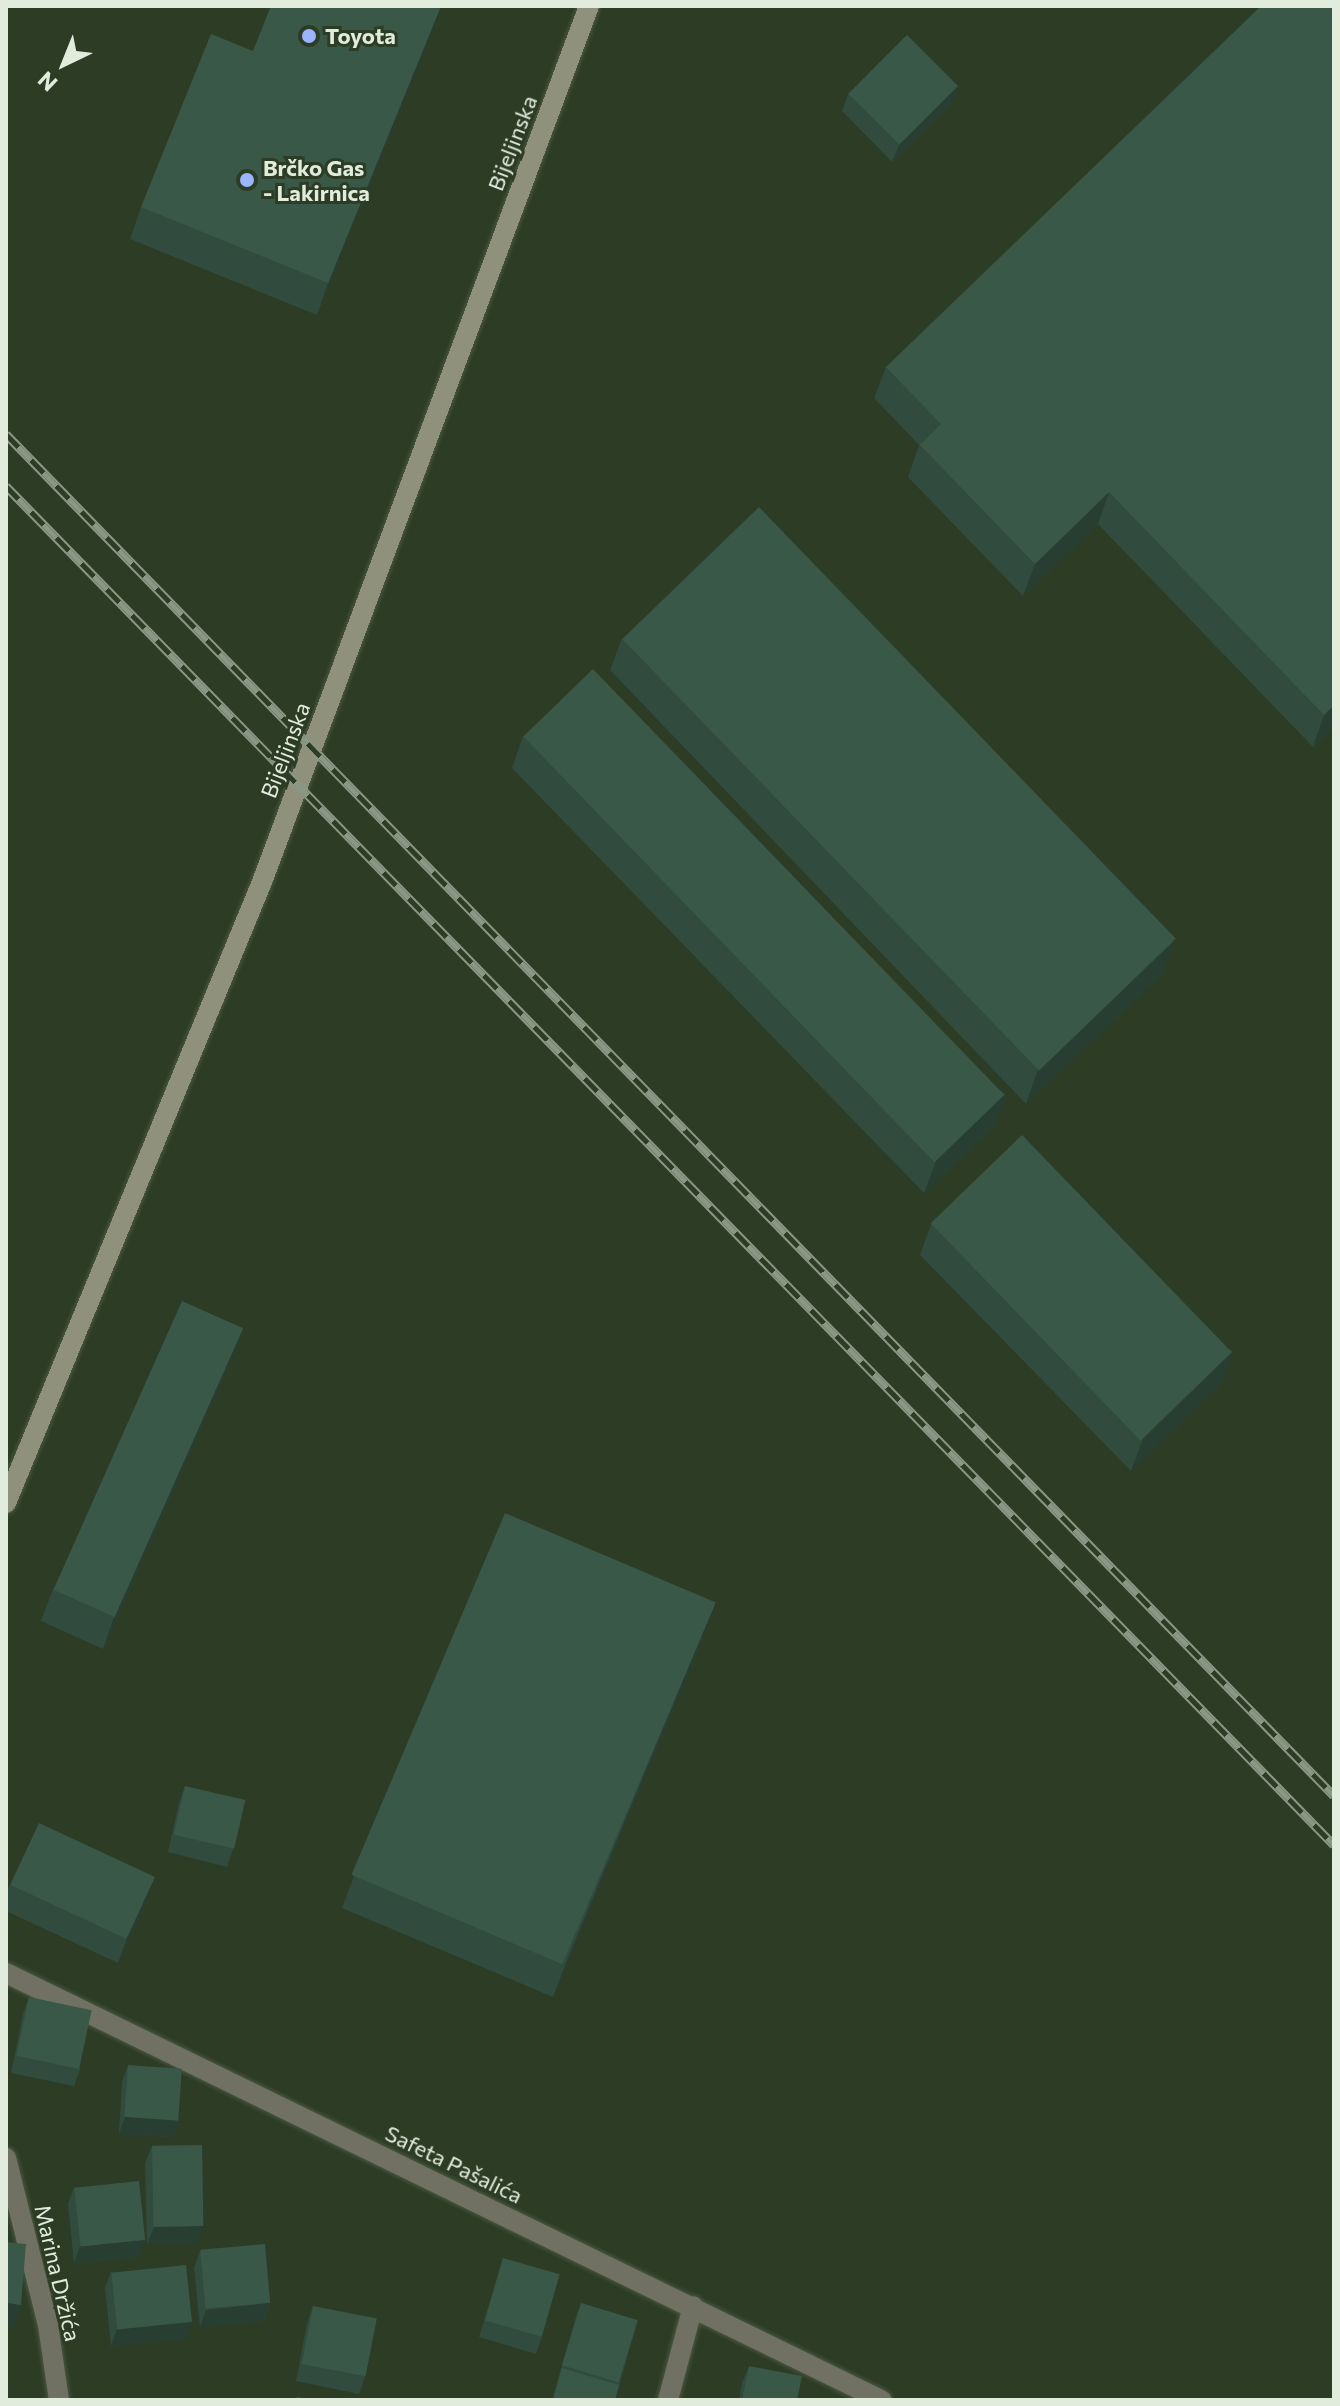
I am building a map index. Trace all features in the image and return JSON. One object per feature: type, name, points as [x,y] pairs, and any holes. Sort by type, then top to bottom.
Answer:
[{"type":"main road","name":"Bijeljinska","points":[[6,1503],[262,882],[589,6]]},
{"type":"street","name":"Safeta Pašalića","points":[[6,1973],[881,2400]]},
{"type":"street","name":"Marina Držića","points":[[6,2158],[48,2325],[59,2400]]},
{"type":"street","points":[[668,2400],[693,2306]]},
{"type":"building","points":[[271,6],[441,6],[328,283],[141,207],[211,34],[253,51]]},
{"type":"building","points":[[1261,6],[1334,6],[1334,705],[1324,715],[1109,492],[1035,564],[920,445],[941,424],[886,367]]},
{"type":"building","points":[[907,35],[958,86],[899,145],[848,94]]},
{"type":"building","points":[[759,507],[1176,939],[1039,1071],[622,639]]},
{"type":"building","points":[[593,669],[1004,1095],[934,1162],[523,736]]},
{"type":"building","points":[[1022,1135],[1232,1352],[1140,1440],[931,1223]]},
{"type":"building","points":[[182,1301],[243,1328],[115,1617],[53,1590]]},
{"type":"building","points":[[505,1513],[716,1602],[562,1964],[351,1875]]},
{"type":"building","points":[[185,1786],[245,1800],[234,1849],[174,1835]]},
{"type":"building","points":[[39,1823],[155,1877],[126,1939],[10,1885]]},
{"type":"building","points":[[29,1997],[92,2010],[79,2069],[17,2056]]},
{"type":"building","points":[[128,2065],[182,2069],[178,2121],[124,2117]]},
{"type":"building","points":[[202,2145],[203,2226],[153,2227],[152,2146]]},
{"type":"building","points":[[139,2181],[145,2240],[81,2246],[74,2188]]},
{"type":"building","points":[[6,2242],[26,2244],[21,2305],[6,2303]]},
{"type":"building","points":[[265,2244],[270,2303],[205,2308],[200,2250]]},
{"type":"building","points":[[503,2258],[560,2274],[542,2337],[485,2320]]},
{"type":"building","points":[[186,2265],[192,2322],[117,2330],[111,2273]]},
{"type":"building","points":[[581,2303],[637,2320],[618,2382],[562,2365]]},
{"type":"building","points":[[313,2306],[377,2318],[366,2376],[302,2364]]},
{"type":"building","points":[[749,2366],[802,2376],[797,2400],[742,2400]]},
{"type":"building","points":[[562,2368],[619,2385],[615,2400],[553,2400]]},
{"type":"railway","points":[[6,434],[1334,1796]]},
{"type":"railway","points":[[6,486],[1334,1845]]},
{"type":"place","name":"Toyota","points":[[309,36]]},
{"type":"place","name":"Brčko Gas - Lakirnica","points":[[247,180]]}]
